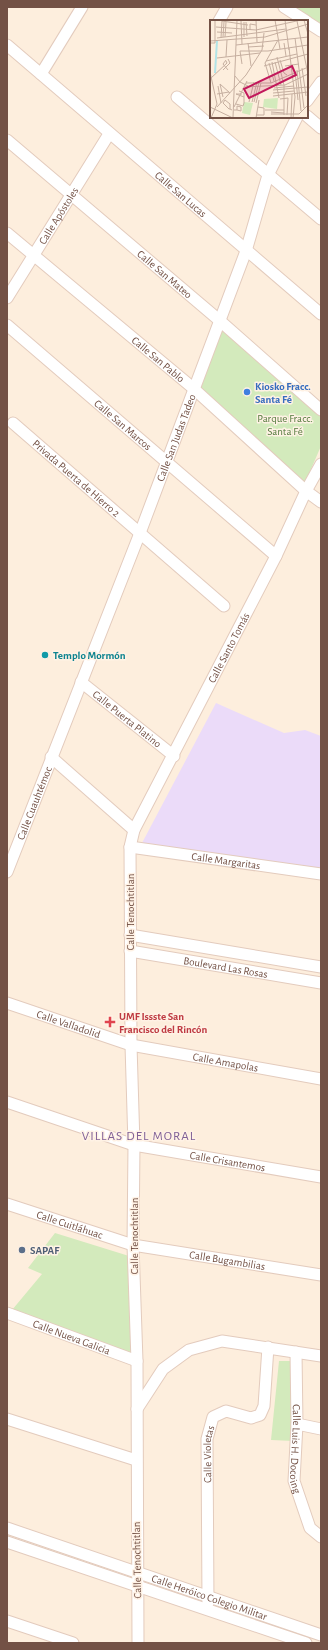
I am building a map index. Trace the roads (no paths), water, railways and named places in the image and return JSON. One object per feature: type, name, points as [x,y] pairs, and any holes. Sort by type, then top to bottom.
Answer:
[{"type":"street","points":[[41,74],[82,7]]},
{"type":"street","points":[[220,20],[227,7]]},
{"type":"street","points":[[284,7],[304,20]]},
{"type":"street","points":[[308,22],[321,31]]},
{"type":"street","name":"Calle San Lucas","points":[[7,45],[109,134],[321,314]]},
{"type":"street","points":[[308,100],[321,82]]},
{"type":"street","points":[[176,98],[321,219]]},
{"type":"street","points":[[308,117],[321,128]]},
{"type":"street","name":"Calle San Judas Tadeo","points":[[51,757],[140,533],[193,388],[246,251],[268,175],[296,118]]},
{"type":"street","name":"Calle Apóstoles","points":[[7,298],[70,194],[109,134]]},
{"type":"street","name":"Calle San Mateo","points":[[7,140],[219,320],[321,410]]},
{"type":"street","name":"Calle San Pablo","points":[[7,233],[193,388],[306,491],[321,502]]},
{"type":"street","name":"Calle San Marcos","points":[[7,325],[276,556]]},
{"type":"street","name":"Privada Puerta de Hierro 2","points":[[13,423],[224,606]]},
{"type":"street","name":"Calle Santo Tomás","points":[[134,830],[174,756],[276,556],[306,491],[321,464]]},
{"type":"street","name":"Calle Puerta Platino","points":[[81,682],[174,756]]},
{"type":"street","points":[[51,757],[134,830]]},
{"type":"street","name":"Calle Cuauhtémoc","points":[[7,872],[51,757]]},
{"type":"street","name":"Calle Tenochtitlan","points":[[134,830],[130,847],[130,1046],[134,1144],[133,1245],[137,1361],[136,1460],[138,1643]]},
{"type":"street","name":"Calle Margaritas","points":[[130,847],[321,874]]},
{"type":"street","name":"Boulevard Las Rosas","points":[[130,935],[321,967]]},
{"type":"street","name":"Boulevard Las Rosas","points":[[130,951],[321,983]]},
{"type":"street","name":"Calle Valladolid","points":[[7,1003],[130,1046]]},
{"type":"street","name":"Calle Amapolas","points":[[130,1046],[321,1079]]},
{"type":"street","name":"Calle Crisantemos","points":[[7,1102],[134,1144],[321,1177]]},
{"type":"street","name":"Calle Cuitláhuac","points":[[7,1204],[133,1245]]},
{"type":"street","name":"Calle Bugambilias","points":[[133,1245],[321,1275]]},
{"type":"street","name":"Calle Nueva Galicia","points":[[7,1313],[137,1361]]},
{"type":"street","points":[[137,1409],[163,1369],[189,1350],[222,1341],[321,1356]]},
{"type":"street","name":"Calle Violetas","points":[[208,1610],[207,1439],[213,1417],[226,1411],[251,1418],[260,1415],[264,1406],[268,1347]]},
{"type":"street","name":"Calle Luis H. Docoing","points":[[296,1352],[297,1424],[294,1481],[310,1528],[321,1537]]},
{"type":"street","points":[[7,1419],[136,1460]]},
{"type":"street","points":[[297,1424],[321,1429]]},
{"type":"street","name":"Calle Heróico Colegio Militar","points":[[7,1528],[208,1598],[321,1635]]},
{"type":"street","name":"Calle Heróico Colegio Militar","points":[[7,1542],[306,1643]]},
{"type":"street","points":[[7,1621],[73,1643]]},
{"type":"place","name":"Kiosko Fracc. Santa Fé","points":[[247,392]]},
{"type":"place","name":"Templo Mormón","points":[[45,655]]},
{"type":"place","name":"UMF Issste San Francisco del Rincón","points":[[110,1022]]},
{"type":"place","name":"SAPAF","points":[[22,1250]]},
{"type":"district","name":"VILLAS DEL MORAL","points":[[139,1136]]},
{"type":"park label","name":"Parque Fracc. Santa Fé","points":[[285,424]]}]
